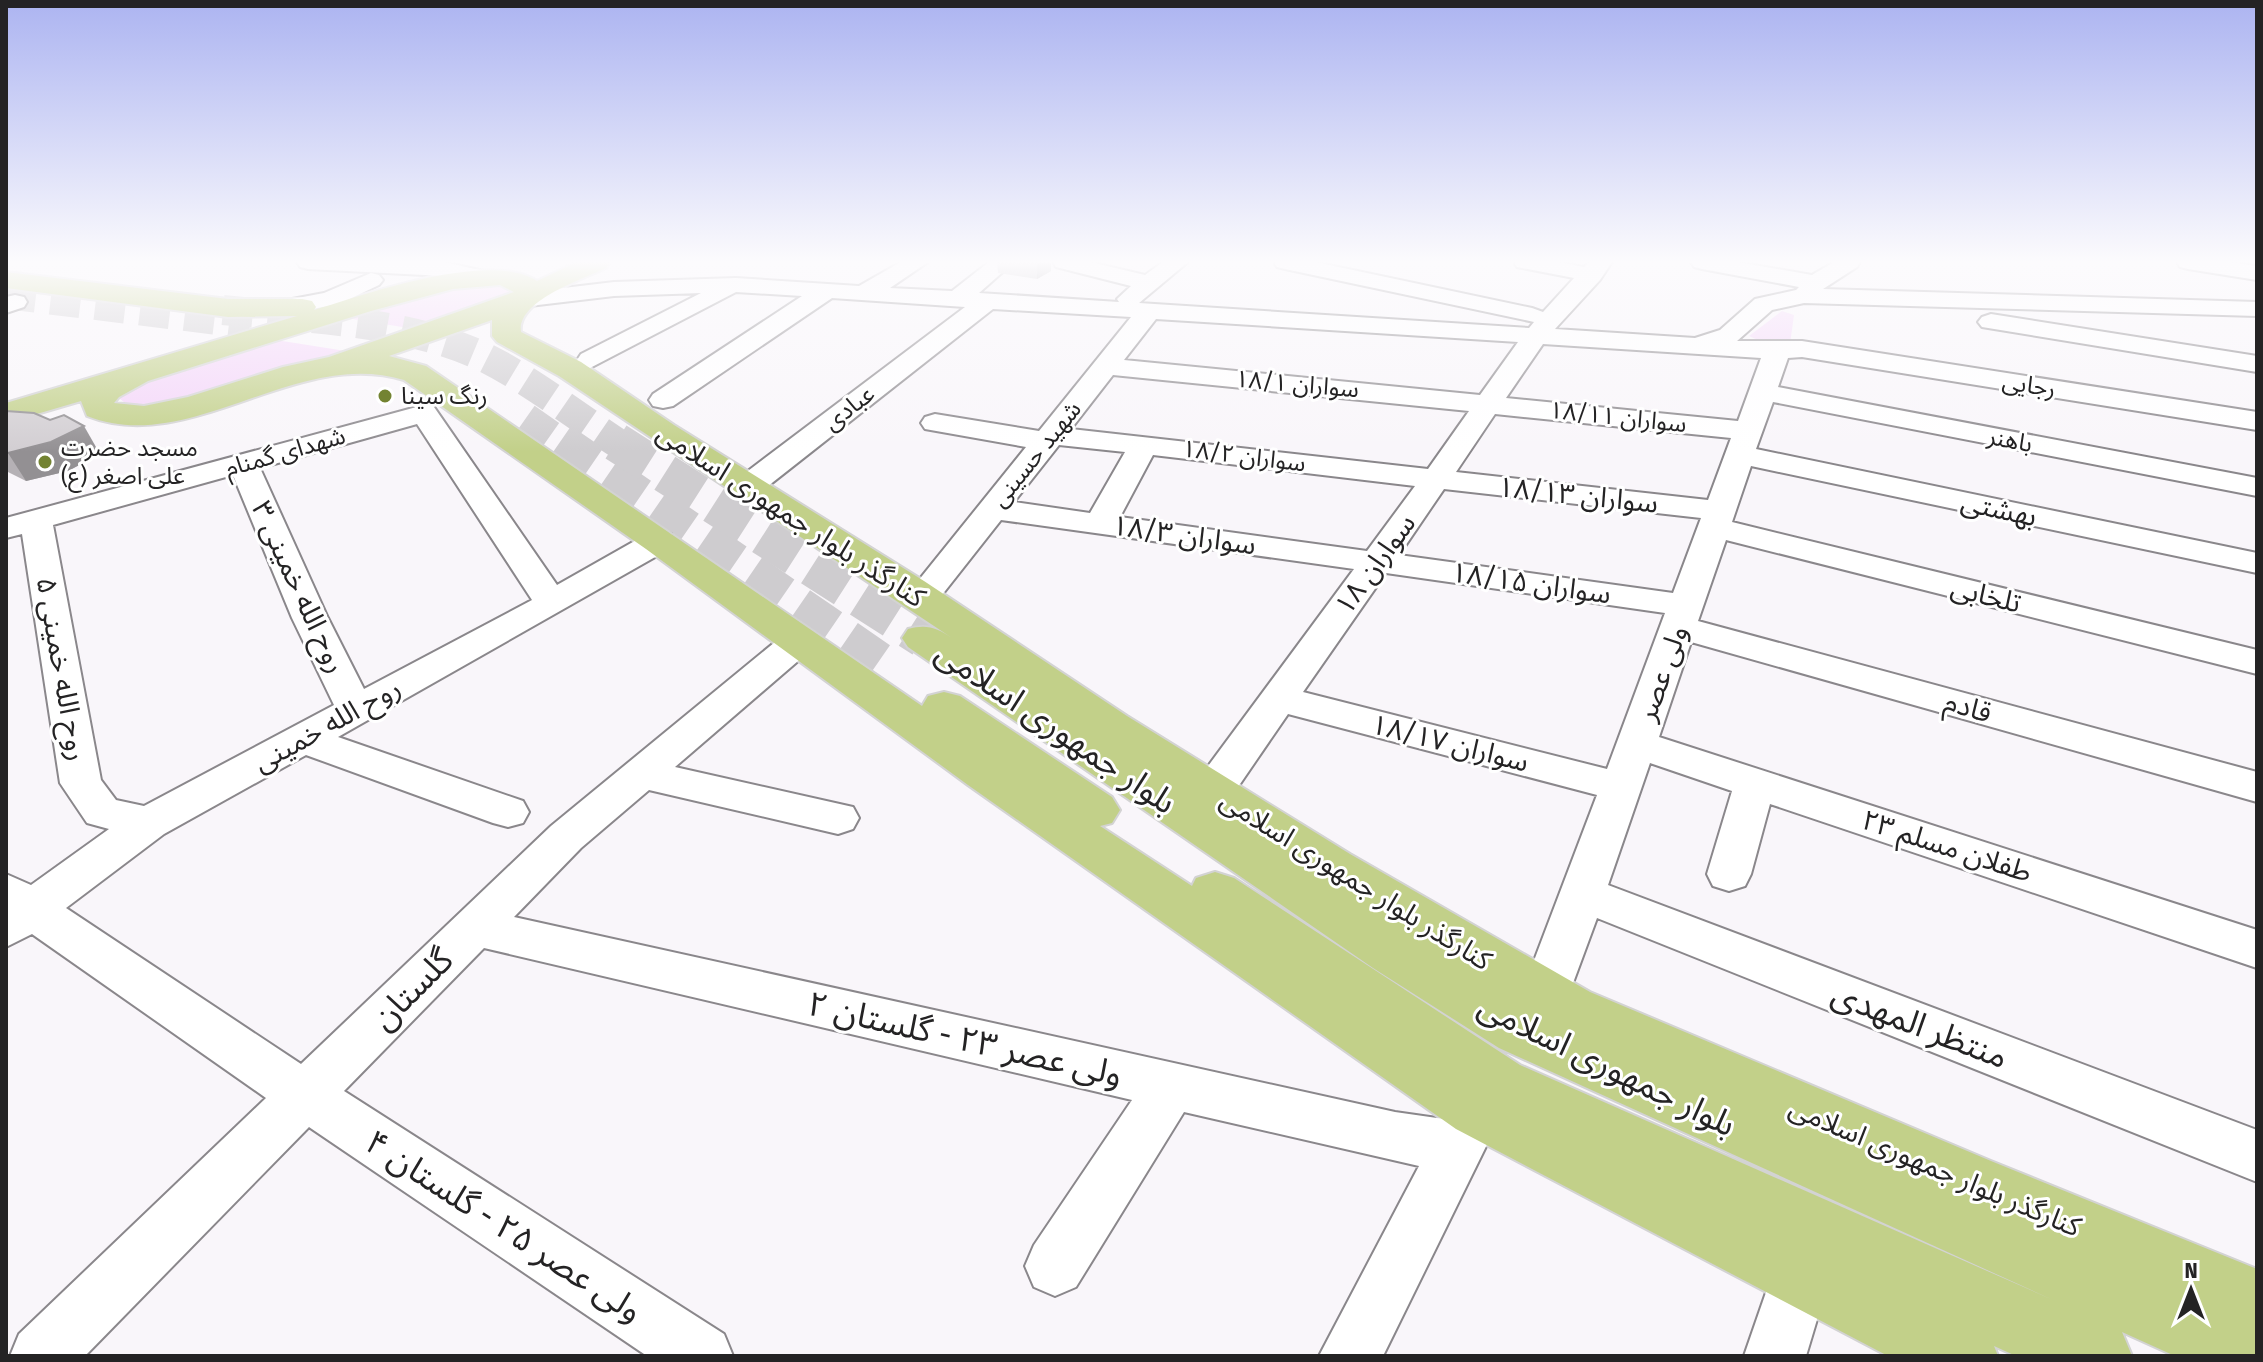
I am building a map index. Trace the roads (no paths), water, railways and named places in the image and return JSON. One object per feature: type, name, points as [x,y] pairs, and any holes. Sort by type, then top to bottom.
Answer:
[{"type":"main road","points":[[182,326],[186,335],[148,370],[108,390],[97,400],[99,409],[128,417],[186,408],[340,363],[446,326]]},
{"type":"main road","points":[[192,326],[199,331],[211,333],[239,326]]},
{"type":"main road","points":[[6,410],[59,398],[148,370],[265,326]]},
{"type":"main road","points":[[415,373],[419,362],[448,344],[469,338],[507,336],[506,326]]},
{"type":"main road","name":"کنارگذر بلوار جمهوری اسلامی","points":[[507,336],[570,369],[747,487],[909,633],[1212,792],[1372,892],[1570,1009],[1968,1183],[2257,1304]]},
{"type":"main road","points":[[340,363],[389,363],[415,373],[659,541],[985,773],[1468,1127],[1801,1273],[1962,1356]]},
{"type":"main road","points":[[6,432],[110,414]]},
{"type":"main road","name":"بلوار جمهوری اسلامی","points":[[909,633],[1393,952],[1520,1030],[2257,1353]]},
{"type":"main road","name":"بلوار جمهوری اسلامی","points":[[909,633],[1498,1084],[2096,1356]]},
{"type":"main road","points":[[1968,1183],[2257,1353]]},
{"type":"street","points":[[590,360],[657,326]]},
{"type":"street","points":[[663,400],[775,326]]},
{"type":"street","name":"عبادی","points":[[747,487],[956,326]]},
{"type":"street","name":"شهید حسینی","points":[[909,633],[993,509],[1106,366],[1131,326]]},
{"type":"street","points":[[1525,326],[1543,327]]},
{"type":"street","points":[[1537,326],[1543,327]]},
{"type":"street","points":[[1700,345],[1729,335],[1740,326]]},
{"type":"street","name":"ولی عصر","points":[[1546,995],[1763,392],[1790,350],[1808,345],[1810,326]]},
{"type":"street","points":[[2014,326],[2257,364]]},
{"type":"street","name":"رجایی","points":[[1543,327],[1700,345],[1790,350],[2257,421]]},
{"type":"street","name":"سواران ۱۸","points":[[1212,792],[1543,327]]},
{"type":"street","name":"سواران ۱۸/۱","points":[[1106,366],[1487,403]]},
{"type":"street","name":"باهنر","points":[[1763,392],[2257,487]]},
{"type":"street","name":"سواران ۱۸/۱۱","points":[[1487,403],[1745,443]]},
{"type":"street","name":"شهدای گمنام","points":[[21,523],[424,413],[552,603]]},
{"type":"street","name":"سواران ۱۸/۲","points":[[935,423],[1049,438],[1145,444],[1436,479]]},
{"type":"street","name":"بهشتی","points":[[1745,443],[2257,563]]},
{"type":"street","points":[[1100,524],[1145,444]]},
{"type":"street","name":"روح الله خمینی ۳","points":[[243,464],[310,618],[355,709]]},
{"type":"street","name":"سواران ۱۸/۱۳","points":[[1436,479],[1717,519]]},
{"type":"street","name":"سواران ۱۸/۳","points":[[993,509],[1376,561]]},
{"type":"street","name":"تلخابی","points":[[1717,519],[2257,662]]},
{"type":"street","name":"روح الله خمینی ۵","points":[[21,523],[81,783],[102,812],[149,823]]},
{"type":"street","name":"روح الله خمینی","points":[[15,910],[149,823],[552,603],[659,541]]},
{"type":"street","name":"سواران ۱۸/۱۵","points":[[1376,561],[1683,616]]},
{"type":"street","name":"قادم","points":[[1683,616],[2257,787]]},
{"type":"street","name":"گلستان","points":[[41,1356],[566,837],[799,641]]},
{"type":"street","name":"سواران ۱۸/۱۷","points":[[1279,699],[1621,787]]},
{"type":"street","points":[[302,739],[508,812]]},
{"type":"street","name":"طفلان مسلم ۲۳","points":[[1636,744],[2257,949]]},
{"type":"street","points":[[641,774],[838,818]]},
{"type":"street","points":[[1729,874],[1755,783]]},
{"type":"street","name":"منتظر المهدی","points":[[1583,894],[2257,1156]]},
{"type":"street","name":"ولی عصر ۲۵ - گلستان ۴","points":[[15,910],[306,1096],[702,1356]]},
{"type":"street","name":"ولی عصر ۲۳ - گلستان ۲","points":[[473,927],[1395,1137],[1468,1127]]},
{"type":"street","points":[[1055,1266],[1171,1086]]},
{"type":"street","points":[[1350,1356],[1468,1127]]},
{"type":"street","points":[[1775,1356],[1801,1273]]},
{"type":"tunnel","points":[[374,326],[455,345],[486,358],[519,376],[617,443]]},
{"type":"tunnel","points":[[526,418],[563,444]]},
{"type":"tunnel","points":[[560,442],[883,664]]},
{"type":"tunnel","points":[[617,443],[923,638]]},
{"type":"place","name":"رنگ سینا","points":[[385,396]]},
{"type":"place","name":"مسجد حضرت علی اصغر (ع)","points":[[45,462]]}]
